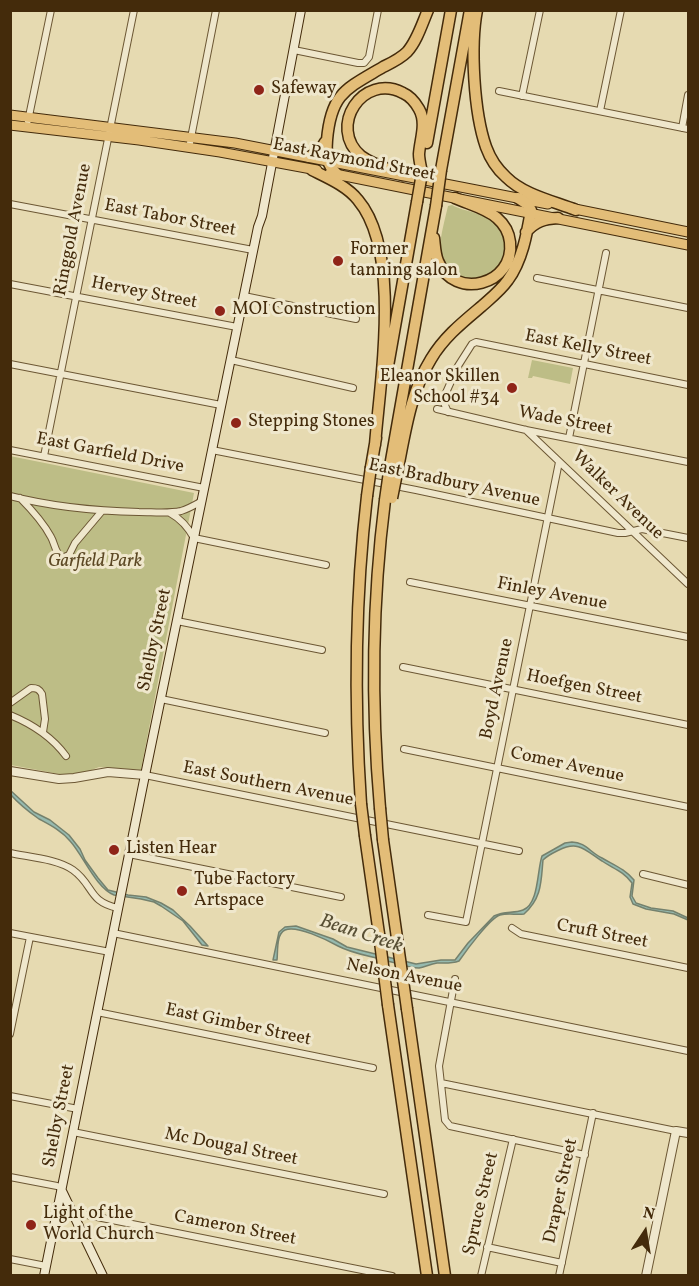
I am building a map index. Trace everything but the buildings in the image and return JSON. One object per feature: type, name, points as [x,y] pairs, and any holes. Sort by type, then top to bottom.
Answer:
[{"type":"highway","points":[[337,174],[327,161],[326,151],[332,114],[339,98],[356,84],[406,53],[416,38],[428,10]]},
{"type":"highway","points":[[427,1275],[361,804],[356,675],[359,579],[371,467],[451,10]]},
{"type":"highway","points":[[445,1275],[383,840],[374,708],[374,628],[377,571],[441,170],[470,10]]},
{"type":"highway","points":[[477,10],[474,46],[475,84],[483,138],[491,158],[502,174],[519,187],[576,210]]},
{"type":"highway","points":[[404,175],[363,157],[352,145],[348,120],[354,105],[364,95],[377,89],[391,89],[404,93],[417,105],[423,123],[419,157],[422,168]]},
{"type":"highway","points":[[309,157],[319,152],[327,136]]},
{"type":"highway","points":[[312,170],[343,187],[354,196],[366,211],[377,237],[383,274],[385,315],[375,444]]},
{"type":"highway","points":[[433,220],[436,258],[451,277],[466,284],[478,284],[500,273],[506,265],[510,251],[510,238],[505,226],[491,213],[455,198]]},
{"type":"highway","points":[[393,472],[412,402],[423,373],[451,333],[501,289],[519,260],[530,213],[527,204],[518,198]]},
{"type":"highway","points":[[526,232],[540,221],[558,219]]},
{"type":"main road","name":"Shelby Street","points":[[45,1271],[237,327],[273,162],[301,10]]},
{"type":"main road","name":"East Raymond Street","points":[[10,115],[235,143],[688,232]]},
{"type":"main road","name":"East Raymond Street","points":[[10,125],[189,148],[273,162],[688,244]]},
{"type":"main road","points":[[61,1191],[104,1275]]},
{"type":"street","points":[[27,128],[51,10]]},
{"type":"street","name":"Ringgold Avenue","points":[[44,456],[134,10]]},
{"type":"street","points":[[189,148],[216,10]]},
{"type":"street","points":[[294,50],[364,63],[369,57],[378,10]]},
{"type":"street","points":[[522,96],[540,10]]},
{"type":"street","points":[[600,111],[621,10]]},
{"type":"street","points":[[499,91],[685,128],[688,95]]},
{"type":"street","name":"East Tabor Street","points":[[10,204],[253,250]]},
{"type":"street","points":[[569,438],[606,253]]},
{"type":"street","points":[[537,278],[688,308]]},
{"type":"street","name":"Hervey Street","points":[[10,284],[237,327]]},
{"type":"street","points":[[244,296],[356,319]]},
{"type":"street","name":"East Kelly Street","points":[[448,412],[444,397],[455,372],[472,344],[476,342],[688,385]]},
{"type":"street","points":[[231,360],[353,388]]},
{"type":"street","points":[[10,364],[221,405]]},
{"type":"street","name":"Wade Street","points":[[437,409],[525,430],[688,462]]},
{"type":"street","name":"Walker Avenue","points":[[525,430],[688,584]]},
{"type":"street","name":"East Garfield Drive","points":[[10,450],[204,488]]},
{"type":"street","name":"East Bradbury Avenue","points":[[212,450],[618,533],[642,529],[688,536]]},
{"type":"street","name":"Boyd Avenue","points":[[428,915],[466,922],[559,462]]},
{"type":"street","points":[[10,496],[70,508],[102,511],[169,512],[191,507],[202,501]]},
{"type":"street","points":[[20,498],[42,522],[54,543],[57,554],[62,558],[69,555],[75,543],[102,511]]},
{"type":"street","points":[[169,512],[185,524],[194,537],[326,565]]},
{"type":"street","name":"Finley Avenue","points":[[410,582],[688,637]]},
{"type":"street","points":[[177,621],[322,650]]},
{"type":"street","name":"Hoefgen Street","points":[[403,667],[688,725]]},
{"type":"street","points":[[10,703],[31,688],[40,691],[45,719],[43,732]]},
{"type":"street","points":[[161,699],[325,733]]},
{"type":"street","points":[[10,716],[43,732],[66,756]]},
{"type":"street","name":"Comer Avenue","points":[[404,749],[688,807]]},
{"type":"street","name":"East Southern Avenue","points":[[10,771],[59,778],[74,778],[108,772],[145,775],[519,851]]},
{"type":"street","points":[[10,853],[67,866],[80,876],[98,900],[105,905],[119,905]]},
{"type":"street","points":[[129,854],[341,897]]},
{"type":"street","points":[[643,874],[688,885]]},
{"type":"street","name":"Cruft Street","points":[[512,928],[520,934],[688,968]]},
{"type":"street","points":[[10,933],[110,952]]},
{"type":"street","name":"Nelson Avenue","points":[[113,933],[688,1051]]},
{"type":"street","points":[[10,1034],[30,937]]},
{"type":"street","points":[[455,979],[439,1057],[439,1078],[445,1120],[450,1126],[585,1155]]},
{"type":"street","name":"East Gimber Street","points":[[97,1012],[373,1068]]},
{"type":"street","points":[[441,1083],[688,1133]]},
{"type":"street","points":[[10,1096],[78,1109]]},
{"type":"street","name":"Draper Street","points":[[559,1275],[593,1113]]},
{"type":"street","points":[[646,1275],[676,1131]]},
{"type":"street","name":"Mc Dougal Street","points":[[73,1132],[384,1194]]},
{"type":"street","name":"Spruce Street","points":[[481,1275],[513,1139]]},
{"type":"street","points":[[10,1177],[60,1187],[61,1191]]},
{"type":"street","name":"Cameron Street","points":[[72,1212],[392,1275]]},
{"type":"street","points":[[487,1247],[562,1263]]},
{"type":"street","points":[[10,1259],[45,1271]]},
{"type":"green space","points":[[452,205],[486,217],[501,228],[506,242],[506,253],[504,263],[498,270],[481,279],[469,280],[458,277],[448,268],[440,247],[448,206]]},
{"type":"green space","points":[[532,360],[573,368],[570,384],[533,376],[528,378]]},
{"type":"green space","name":"Garfield Park","points":[[10,456],[194,493],[141,770],[99,767],[82,774],[59,774],[11,765]]},
{"type":"water","points":[[10,790],[34,812],[50,820],[69,835],[108,890],[146,897],[161,903],[173,910],[208,946],[202,945],[183,921],[154,902],[114,895],[107,891],[101,886],[67,837],[24,808],[11,795]]},
{"type":"water","name":"Bean Creek","points":[[572,842],[584,846],[631,876],[634,880],[632,896],[636,903],[673,911],[688,920],[674,914],[633,904],[630,897],[632,883],[625,876],[587,850],[572,846],[559,850],[543,860],[541,883],[530,908],[524,914],[503,914],[496,917],[478,935],[459,961],[437,963],[419,968],[411,967],[350,951],[312,934],[290,929],[280,935],[277,960],[273,960],[279,932],[285,927],[296,926],[333,939],[347,947],[416,964],[455,960],[494,916],[528,907],[535,894],[542,856],[565,843]]},
{"type":"place","name":"Safeway","points":[[259,90]]},
{"type":"place","name":"Former tanning salon","points":[[338,261]]},
{"type":"place","name":"MOI Construction","points":[[220,311]]},
{"type":"place","name":"Eleanor Skillen School #34","points":[[512,388]]},
{"type":"place","name":"Stepping Stones","points":[[236,423]]},
{"type":"place","name":"Listen Hear","points":[[114,850]]},
{"type":"place","name":"Tube Factory Artspace","points":[[182,891]]},
{"type":"place","name":"Light of the World Church","points":[[31,1225]]}]
